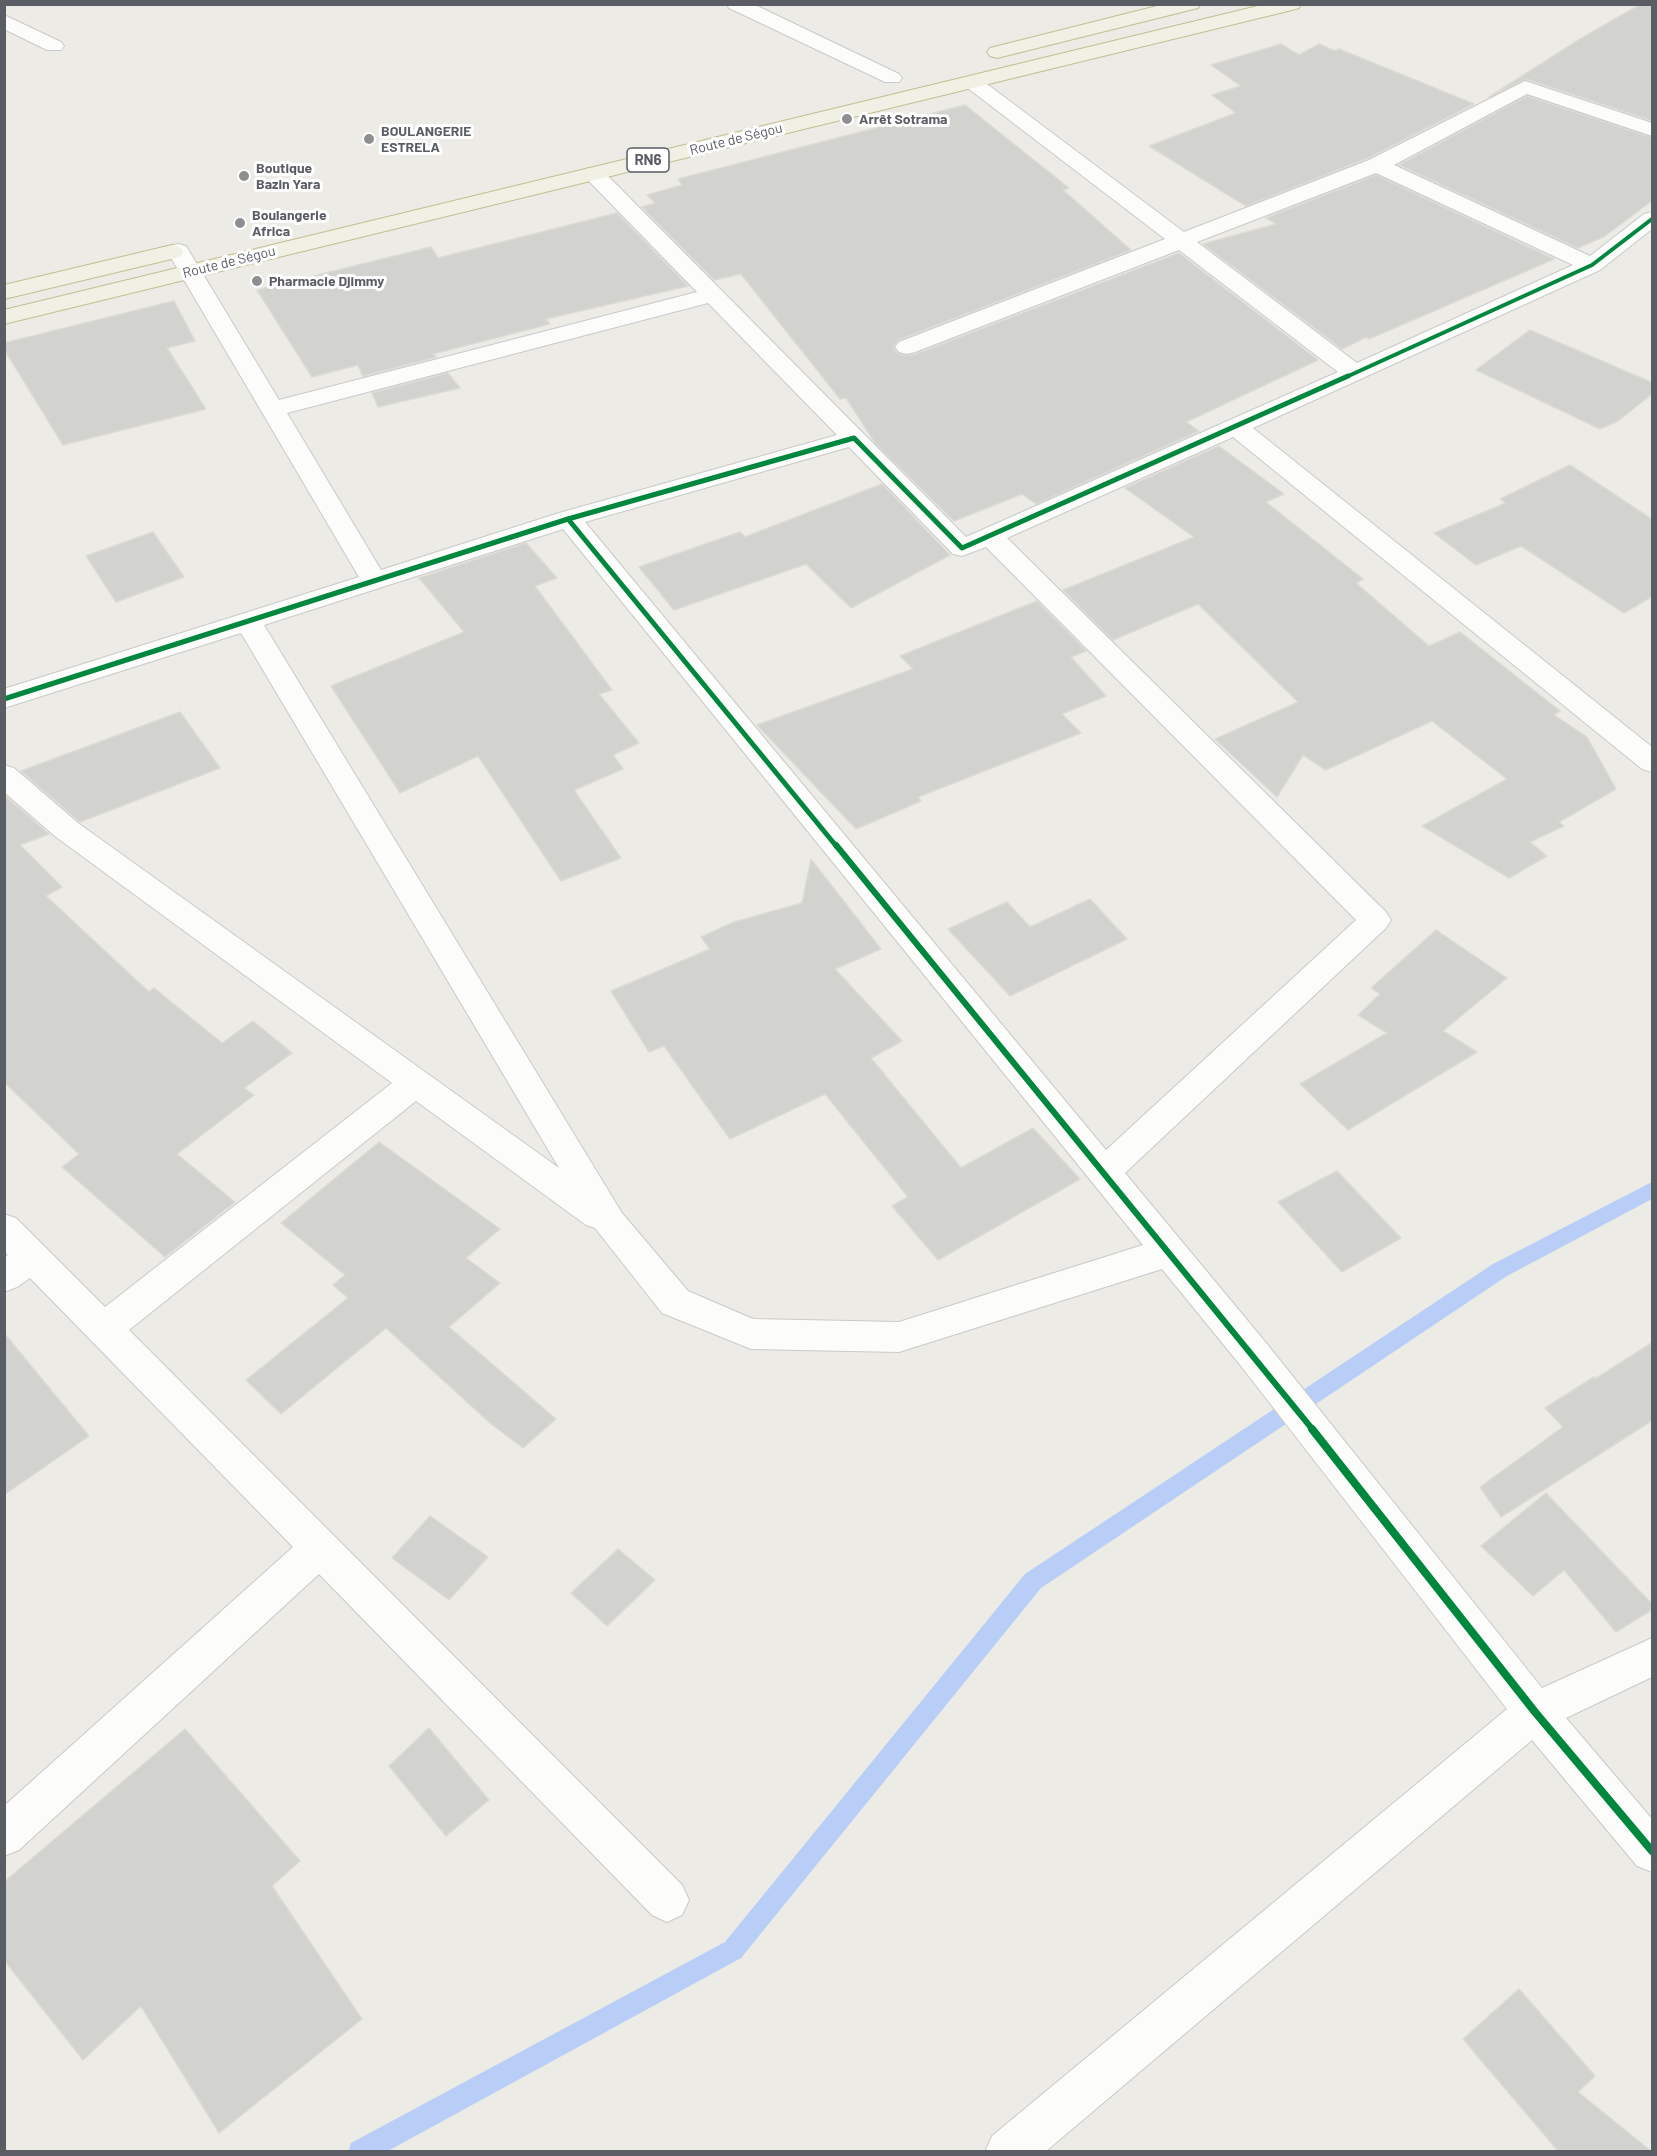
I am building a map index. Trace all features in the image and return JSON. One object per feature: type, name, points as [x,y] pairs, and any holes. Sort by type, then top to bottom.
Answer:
[{"type":"highway","points":[[972,58],[1191,4]]},
{"type":"highway","name":"Route de Ségou","points":[[4,292],[593,174],[1292,4]]},
{"type":"highway","points":[[858,86],[915,72]]},
{"type":"highway","name":"Route de Ségou","points":[[4,316],[189,256]]},
{"type":"street","points":[[736,4],[892,78]]},
{"type":"street","points":[[4,21],[54,46]]},
{"type":"street","points":[[972,82],[1354,372]]},
{"type":"street","points":[[906,346],[1377,165],[1525,87],[1653,130]]},
{"type":"street","points":[[1377,165],[1592,265]]},
{"type":"street","points":[[593,174],[962,548],[1236,428],[1592,265],[1653,219]]},
{"type":"street","points":[[189,256],[272,409],[375,581]]},
{"type":"street","points":[[272,409],[713,295]]},
{"type":"street","points":[[1236,428],[1653,762]]},
{"type":"street","points":[[4,699],[568,519],[854,438]]},
{"type":"street","points":[[568,519],[1254,1355],[1535,1712],[1653,1851]]},
{"type":"street","points":[[989,535],[1376,920],[1104,1172]]},
{"type":"street","points":[[248,621],[610,1223],[675,1302],[751,1334],[899,1337],[1169,1252]]},
{"type":"street","points":[[4,775],[67,830],[610,1223]]},
{"type":"street","points":[[104,1329],[416,1082]]},
{"type":"street","points":[[4,1228],[19,1267],[104,1329],[667,1900]]},
{"type":"street","points":[[4,1834],[320,1548]]},
{"type":"street","points":[[1008,2151],[1535,1712],[1653,1657]]},
{"type":"building","points":[[1641,4],[1653,4],[1653,121],[1526,79],[1489,97],[1580,39]]},
{"type":"building","points":[[1281,44],[1299,55],[1319,44],[1335,51],[1339,49],[1474,104],[1368,158],[1246,206],[1149,146],[1236,113],[1212,95],[1241,86],[1211,65]]},
{"type":"building","points":[[1527,96],[1653,138],[1653,200],[1605,236],[1578,248],[1399,165]]},
{"type":"building","points":[[965,105],[1069,188],[1063,190],[1131,250],[898,340],[893,347],[897,353],[906,356],[916,354],[1179,253],[1318,360],[1186,422],[1199,431],[1036,504],[1022,494],[954,521],[875,443],[846,398],[840,399],[741,274],[714,280],[642,207],[655,203],[647,195],[682,185],[678,179]]},
{"type":"building","points":[[1376,175],[1554,259],[1342,349],[1203,244],[1276,224],[1266,218]]},
{"type":"building","points":[[617,213],[688,286],[546,319],[550,324],[433,354],[436,357],[363,376],[358,365],[312,377],[257,290],[431,247],[438,258]]},
{"type":"building","points":[[174,301],[195,341],[167,348],[206,409],[63,445],[4,349],[4,343]]},
{"type":"building","points":[[1530,330],[1653,383],[1653,393],[1618,421],[1600,429],[1476,370]]},
{"type":"building","points":[[448,373],[460,388],[378,407],[372,393]]},
{"type":"building","points":[[1219,446],[1284,494],[1266,502],[1363,579],[1356,583],[1429,646],[1460,632],[1560,711],[1554,715],[1587,737],[1616,789],[1559,822],[1564,826],[1530,842],[1547,856],[1509,878],[1422,826],[1507,779],[1432,721],[1326,770],[1303,755],[1277,797],[1215,739],[1298,702],[1198,604],[1113,640],[1063,590],[1194,537],[1125,488]]},
{"type":"building","points":[[1570,465],[1653,520],[1653,596],[1624,613],[1521,546],[1476,565],[1434,533],[1506,503],[1500,499]]},
{"type":"building","points":[[882,484],[950,555],[851,608],[806,564],[674,610],[639,567],[740,532],[745,537]]},
{"type":"building","points":[[153,532],[184,577],[116,602],[86,556]]},
{"type":"building","points":[[526,543],[557,578],[535,586],[612,690],[599,694],[639,743],[613,755],[623,769],[574,790],[621,858],[561,881],[478,756],[400,793],[331,686],[464,632],[419,578]]},
{"type":"building","points":[[1037,601],[1086,651],[1071,657],[1106,696],[1062,714],[1081,733],[918,797],[921,801],[856,829],[757,725],[913,669],[900,656]]},
{"type":"building","points":[[180,712],[220,768],[80,822],[21,771]]},
{"type":"building","points":[[4,795],[49,834],[20,845],[62,887],[46,896],[149,992],[154,988],[222,1043],[253,1021],[292,1053],[244,1088],[254,1095],[177,1154],[235,1202],[165,1257],[62,1167],[79,1154],[4,1082]]},
{"type":"building","points":[[811,859],[881,949],[835,969],[902,1041],[871,1058],[961,1168],[1033,1128],[1080,1179],[938,1260],[892,1206],[908,1197],[825,1094],[730,1139],[664,1046],[649,1052],[611,991],[710,949],[701,937],[734,922],[802,903]]},
{"type":"building","points":[[1090,899],[1127,939],[1010,996],[948,929],[1007,902],[1030,927]]},
{"type":"building","points":[[1436,930],[1507,978],[1443,1031],[1477,1052],[1348,1130],[1300,1084],[1387,1033],[1358,1015],[1380,994],[1371,988]]},
{"type":"building","points":[[379,1142],[500,1229],[466,1258],[500,1283],[449,1327],[556,1419],[523,1448],[490,1423],[386,1328],[281,1414],[246,1380],[348,1298],[333,1285],[345,1275],[281,1223]]},
{"type":"building","points":[[1337,1171],[1401,1238],[1342,1272],[1278,1202]]},
{"type":"building","points":[[4,1333],[89,1436],[4,1495]]},
{"type":"building","points":[[1653,1342],[1653,1420],[1501,1517],[1480,1487],[1563,1427],[1545,1408]]},
{"type":"building","points":[[1546,1493],[1653,1605],[1653,1609],[1616,1632],[1564,1570],[1533,1596],[1481,1546]]},
{"type":"building","points":[[430,1516],[488,1557],[449,1600],[392,1558]]},
{"type":"building","points":[[618,1549],[655,1580],[607,1626],[571,1593]]},
{"type":"building","points":[[429,1728],[489,1800],[446,1836],[389,1766]]},
{"type":"building","points":[[185,1729],[300,1861],[272,1886],[362,2019],[219,2133],[141,2006],[83,2060],[4,1960],[4,1882]]},
{"type":"building","points":[[1519,1989],[1595,2076],[1578,2092],[1651,2151],[1558,2151],[1463,2039]]},
{"type":"waterway","points":[[360,2152],[733,1950],[1033,1581],[1500,1270],[1652,1190]]},
{"type":"cycle path","points":[[4,699],[568,519],[854,438],[962,548],[1236,427],[1592,265],[1652,219]]},
{"type":"cycle path","points":[[568,519],[1254,1355],[1535,1712],[1652,1851]]},
{"type":"place","name":"Arrêt Sotrama","points":[[847,119]]},
{"type":"place","name":"BOULANGERIE ESTRELA","points":[[369,139]]},
{"type":"place","name":"Boutique Bazin Yara","points":[[244,176]]},
{"type":"place","name":"Boulangerie Africa","points":[[240,223]]},
{"type":"place","name":"Pharmacie Djimmy","points":[[257,281]]}]
